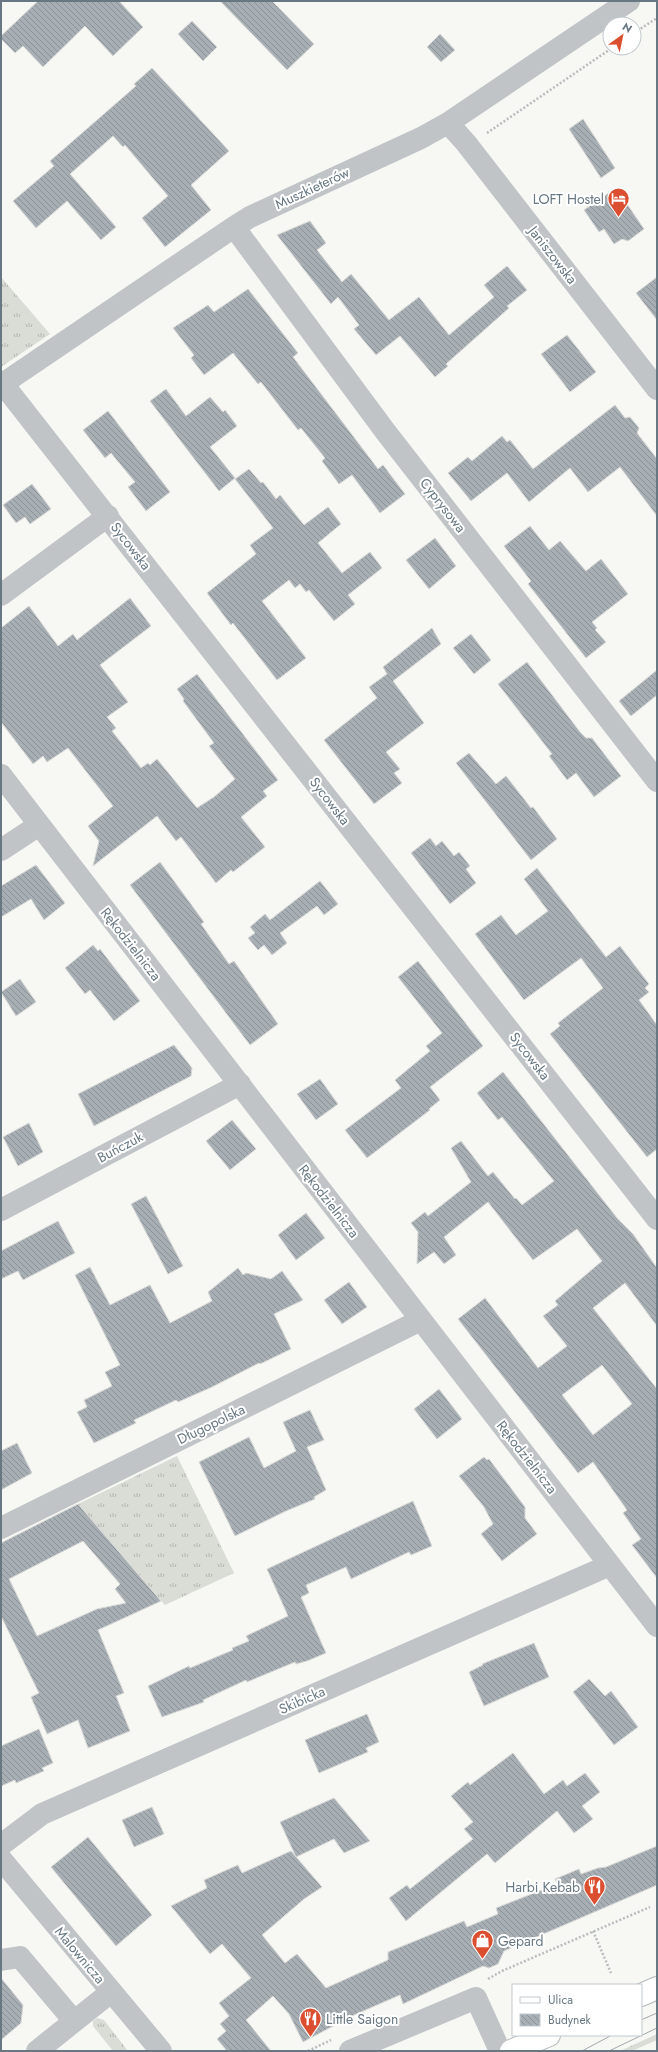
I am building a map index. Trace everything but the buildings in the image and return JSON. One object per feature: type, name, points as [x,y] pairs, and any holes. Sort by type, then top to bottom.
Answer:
[{"type":"main road","points":[[642,1995],[657,1988]]},
{"type":"main road","points":[[511,2051],[547,2036]]},
{"type":"street","name":"Muszkieterów","points":[[2,385],[234,226],[250,217],[421,138],[448,123],[629,1]]},
{"type":"street","name":"Janiszowska","points":[[448,123],[650,365],[657,389]]},
{"type":"street","name":"Cyprysowa","points":[[234,226],[385,431],[657,781]]},
{"type":"street","name":"Sycowska","points":[[2,385],[108,516],[657,1218]]},
{"type":"street","points":[[1,595],[108,516]]},
{"type":"street","name":"Rękodzielnicza","points":[[1,775],[657,1626]]},
{"type":"street","points":[[1,850],[39,825]]},
{"type":"street","name":"Buńczuk","points":[[1,1210],[240,1084]]},
{"type":"street","name":"Długopolska","points":[[1,1528],[421,1320]]},
{"type":"street","name":"Skibicka","points":[[1,1845],[42,1814],[610,1566]]},
{"type":"street","name":"Malownicza","points":[[1,1859],[161,2051]]},
{"type":"street","points":[[1,1960],[20,1957],[74,2021]]},
{"type":"street","points":[[37,2051],[111,1992]]},
{"type":"street","points":[[350,2051],[476,1998],[500,2051]]},
{"type":"path","points":[[642,28],[657,18]]},
{"type":"path","points":[[485,134],[602,55]]},
{"type":"path","points":[[593,1931],[611,1973]]},
{"type":"green space","points":[[1,277],[50,334],[1,367]]},
{"type":"green space","points":[[177,1456],[234,1573],[165,1605],[78,1504]]},
{"type":"green space","points":[[97,2018],[104,2020],[128,2051],[113,2051],[93,2026],[93,2021]]},
{"type":"green space","points":[[657,2034],[657,2040],[632,2051],[620,2051]]},
{"type":"tram line","points":[[642,2020],[657,2013]]},
{"type":"tram line","points":[[642,2035],[657,2028]]},
{"type":"tram line","points":[[582,2051],[610,2036]]},
{"type":"tram line","points":[[609,2051],[640,2036]]},
{"type":"place","name":"LOFT Hostel","points":[[619,218]]},
{"type":"place","name":"Harbi Kebab","points":[[595,1906]]},
{"type":"place","name":"Gepard","points":[[482,1960]]},
{"type":"place","name":"Little Saigon","points":[[310,2038]]}]
